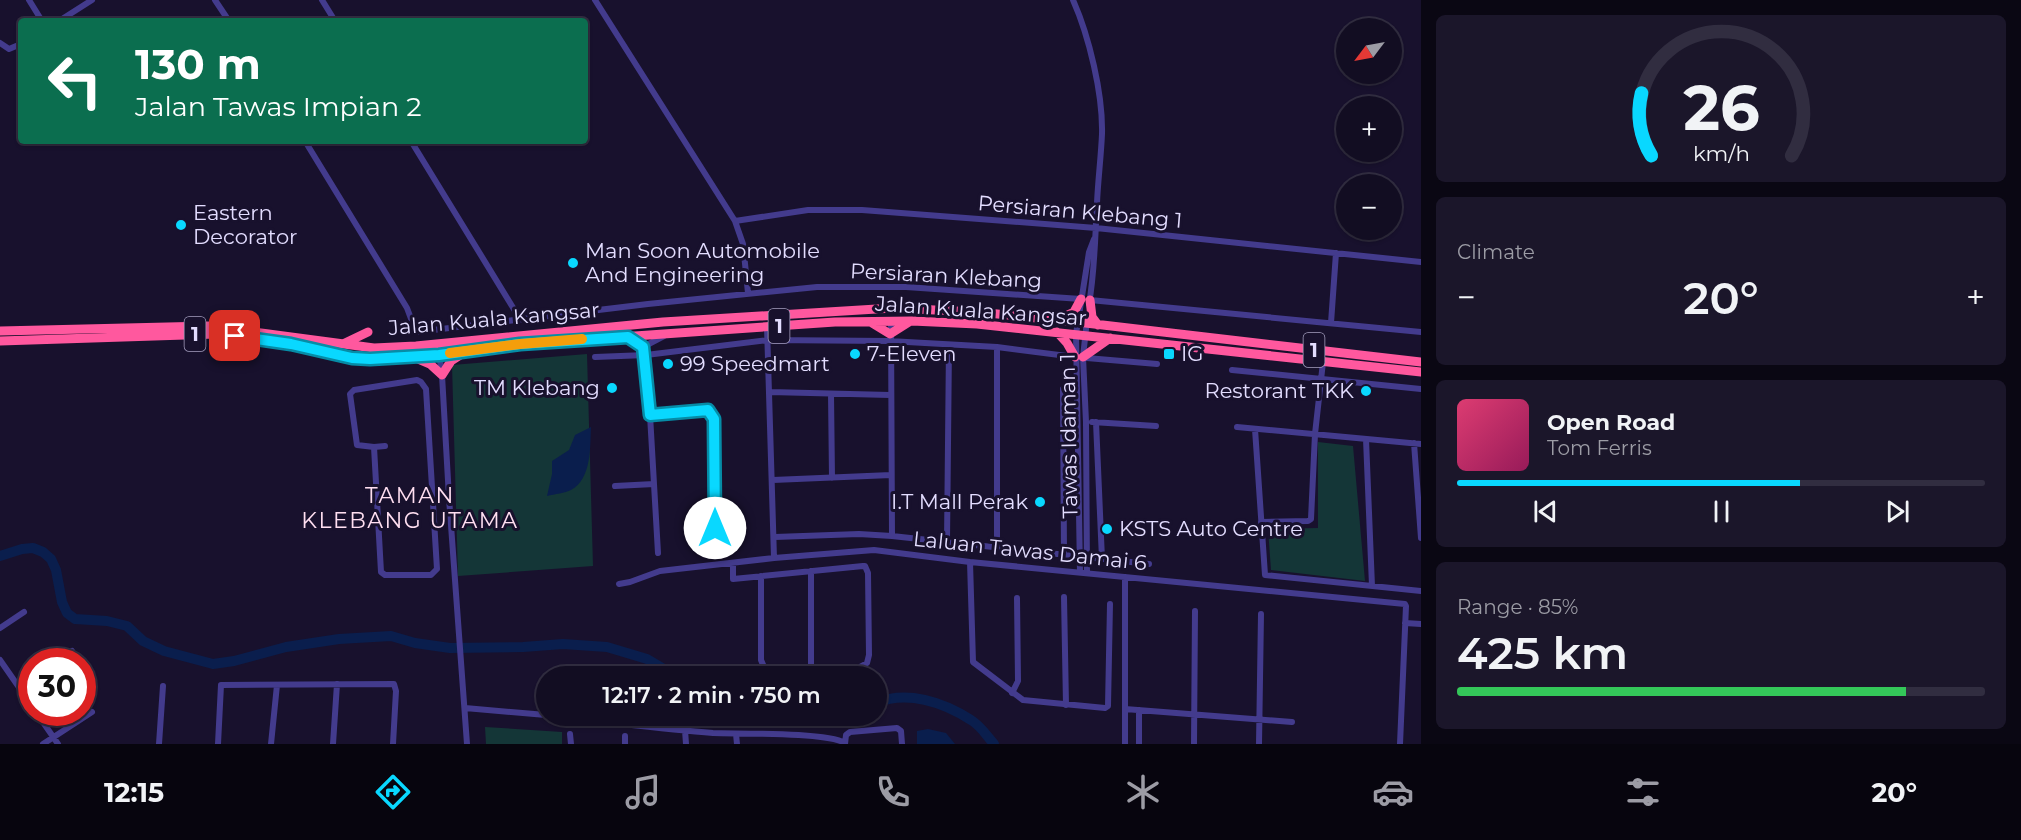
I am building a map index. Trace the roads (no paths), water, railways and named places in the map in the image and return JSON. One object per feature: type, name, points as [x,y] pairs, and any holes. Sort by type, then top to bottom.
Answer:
[{"type":"highway","points":[[1056,320],[1074,312],[1086,300],[1092,317],[1098,325]]},
{"type":"highway","points":[[866,309],[870,312],[884,314],[891,321],[896,314],[912,309]]},
{"type":"highway","name":"Jalan Kuala Kangsar","points":[[0,331],[209,326],[374,348],[663,322],[866,309],[912,309],[1056,320],[1421,362]]},
{"type":"highway","points":[[867,321],[883,328],[890,338],[896,328],[912,321]]},
{"type":"highway","name":"Jalan Kuala Kangsar","points":[[0,341],[216,334],[291,344],[352,358],[370,359],[414,357],[520,344],[867,321],[912,321],[977,324],[1057,332],[1421,372]]},
{"type":"highway","points":[[345,344],[368,332]]},
{"type":"highway","points":[[1057,332],[1079,357],[1110,338]]},
{"type":"highway","points":[[409,346],[439,353],[459,345],[505,337]]},
{"type":"highway","points":[[414,357],[430,364],[442,375],[451,362],[467,351]]},
{"type":"street","points":[[29,0],[40,18]]},
{"type":"street","points":[[215,0],[227,18]]},
{"type":"street","points":[[322,0],[333,18]]},
{"type":"street","points":[[595,0],[735,221],[743,244],[748,293]]},
{"type":"street","name":"Tawas Idaman 1","points":[[1073,0],[1088,43],[1101,120],[1096,253],[1082,323],[1077,388],[1082,461],[1083,573]]},
{"type":"street","points":[[62,18],[87,1]]},
{"type":"street","points":[[0,43],[6,49],[18,46]]},
{"type":"street","name":"Persiaran Klebang","points":[[307,144],[407,308],[416,332],[748,293],[860,286],[1086,300],[1421,332]]},
{"type":"street","points":[[413,144],[520,319]]},
{"type":"street","name":"Persiaran Klebang 1","points":[[735,221],[808,210],[862,210],[1421,262]]},
{"type":"street","points":[[1331,323],[1336,253]]},
{"type":"street","points":[[891,321],[892,536]]},
{"type":"street","points":[[767,327],[774,558]]},
{"type":"street","points":[[643,347],[668,334]]},
{"type":"street","points":[[628,337],[643,347],[650,415],[658,554]]},
{"type":"street","points":[[595,357],[644,355],[768,340],[890,338],[1157,364]]},
{"type":"street","points":[[947,542],[949,345]]},
{"type":"street","points":[[997,347],[997,547]]},
{"type":"street","points":[[439,353],[467,744]]},
{"type":"street","name":"Tawas Idaman 1","points":[[1079,357],[1086,422],[1082,461]]},
{"type":"street","points":[[1261,522],[1308,522],[1311,519],[1315,434],[1323,363]]},
{"type":"street","points":[[1232,370],[1421,389]]},
{"type":"street","points":[[374,447],[382,574],[427,576],[435,573],[433,499],[426,389],[421,382],[417,380],[351,392],[357,445],[385,446]]},
{"type":"street","points":[[1064,555],[1063,389],[1077,388]]},
{"type":"street","points":[[770,392],[890,395]]},
{"type":"street","points":[[831,394],[832,478]]},
{"type":"street","points":[[650,415],[708,410],[712,414],[714,419],[715,550]]},
{"type":"street","points":[[1086,422],[1156,426]]},
{"type":"street","points":[[1096,422],[1102,559]]},
{"type":"street","points":[[1237,427],[1418,444],[1421,538]]},
{"type":"street","points":[[1255,429],[1265,575],[1421,591]]},
{"type":"street","points":[[1366,439],[1372,586]]},
{"type":"street","points":[[1063,461],[1082,461]]},
{"type":"street","points":[[773,480],[891,475]]},
{"type":"street","points":[[615,486],[654,484]]},
{"type":"street","points":[[433,499],[449,498]]},
{"type":"street","name":"Laluan Tawas Damai 6","points":[[775,537],[859,534],[892,536],[1149,564]]},
{"type":"street","name":"Laluan Tawas Damai 6","points":[[619,584],[660,571],[774,558],[874,550],[970,562],[1405,604],[1405,623]]},
{"type":"street","points":[[811,666],[813,555]]},
{"type":"street","points":[[970,562],[973,660],[1025,701],[1105,708],[1108,706],[1110,604]]},
{"type":"street","points":[[733,564],[733,579],[863,566],[866,568],[869,643],[867,663],[862,666]]},
{"type":"street","points":[[761,576],[763,666]]},
{"type":"street","points":[[1125,577],[1125,744]]},
{"type":"street","points":[[1064,597],[1066,705]]},
{"type":"street","points":[[1012,693],[1018,681],[1017,598]]},
{"type":"street","points":[[1194,744],[1195,611]]},
{"type":"street","points":[[0,628],[24,612]]},
{"type":"street","points":[[1258,744],[1261,614]]},
{"type":"street","points":[[1400,744],[1405,623],[1421,624]]},
{"type":"street","points":[[0,660],[18,686]]},
{"type":"street","points":[[333,744],[337,684]]},
{"type":"street","points":[[218,744],[221,685],[394,684],[396,691],[393,744]]},
{"type":"street","points":[[271,744],[277,685]]},
{"type":"street","points":[[159,744],[163,686]]},
{"type":"street","points":[[465,708],[536,714]]},
{"type":"street","points":[[1125,709],[1292,722]]},
{"type":"street","points":[[1139,710],[1139,744]]},
{"type":"street","points":[[46,726],[58,744]]},
{"type":"street","points":[[43,744],[70,726]]},
{"type":"street","points":[[648,726],[736,734],[818,737],[838,740],[845,744],[846,735],[850,732],[897,728],[901,731],[902,744]]},
{"type":"street","points":[[685,730],[686,744]]},
{"type":"street","points":[[570,734],[571,744]]},
{"type":"street","points":[[736,734],[736,744]]},
{"type":"street","points":[[625,736],[625,744]]},
{"type":"street","points":[[790,736],[791,744]]},
{"type":"water","points":[[591,427],[590,452],[583,478],[571,490],[547,496],[552,474],[552,461],[569,450],[575,435]]},
{"type":"water","points":[[928,729],[946,733],[955,744],[917,744],[917,731]]},
{"type":"waterway","points":[[0,556],[22,549],[33,548],[43,552],[51,559],[56,570],[62,602],[67,613],[75,619],[107,621],[127,626],[143,641],[164,651],[213,664],[234,661],[286,647],[339,639],[391,636],[415,643],[450,648],[563,644],[607,647],[647,659],[659,666]]},
{"type":"waterway","points":[[887,699],[912,698],[949,708],[974,722],[994,744]]},
{"type":"place","name":"Eastern Decorator","points":[[181,225]]},
{"type":"place","name":"Man Soon Automobile And Engineering","points":[[573,263]]},
{"type":"place","name":"7-Eleven","points":[[855,354]]},
{"type":"place","name":"IG","points":[[1169,354]]},
{"type":"place","name":"99 Speedmart","points":[[668,364]]},
{"type":"place","name":"TM Klebang","points":[[612,388]]},
{"type":"place","name":"Restorant TKK","points":[[1366,391]]},
{"type":"place","name":"I.T Mall Perak","points":[[1040,502]]},
{"type":"place","name":"KSTS Auto Centre","points":[[1107,529]]},
{"type":"district","name":"TAMAN KLEBANG UTAMA","points":[[410,508]]}]
